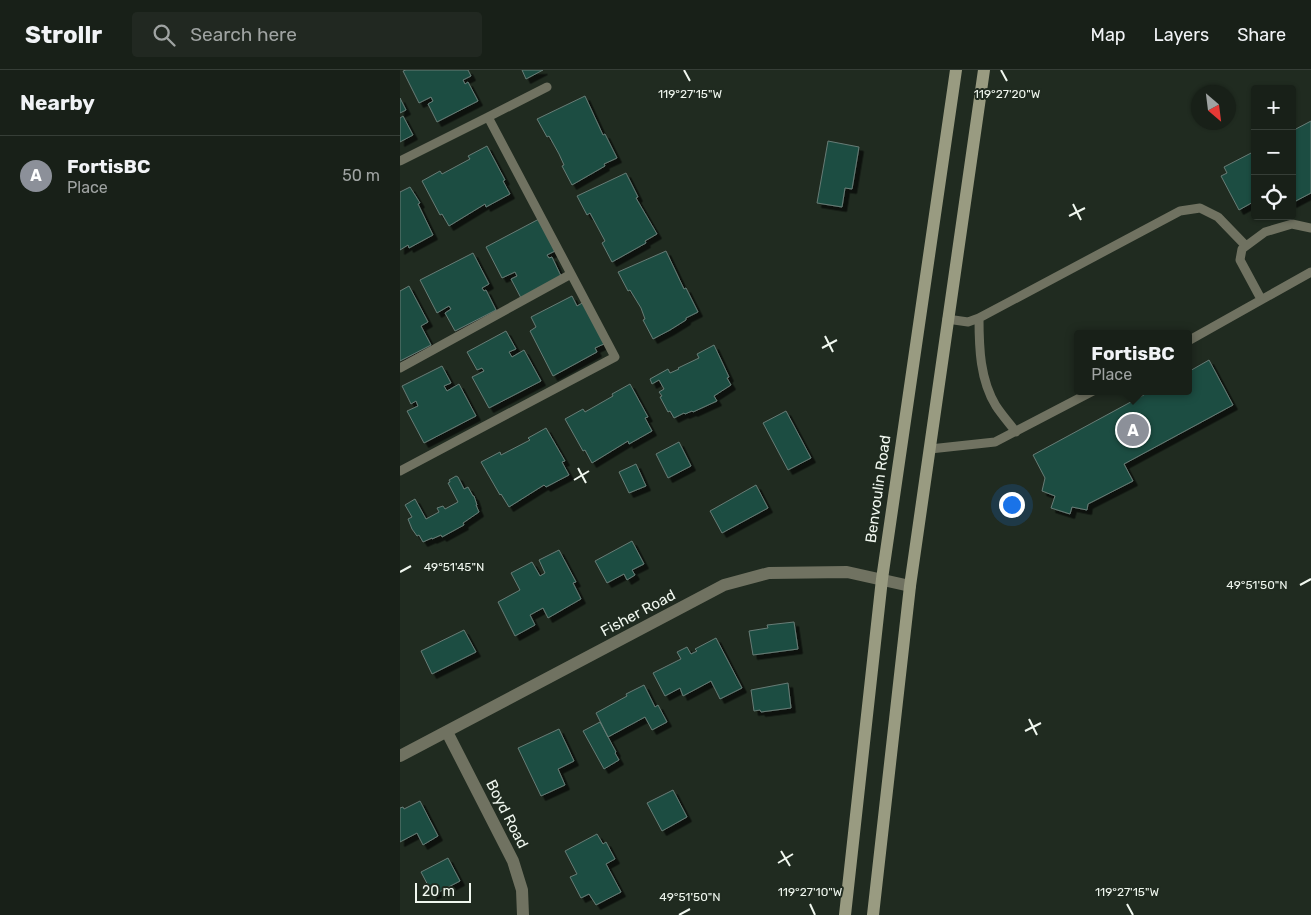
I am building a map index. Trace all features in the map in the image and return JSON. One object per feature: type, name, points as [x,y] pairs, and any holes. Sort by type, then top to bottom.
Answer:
[{"type":"main road","name":"Benvoulin Road","points":[[845,915],[882,579],[956,70]]},
{"type":"main road","points":[[872,915],[910,586],[984,70]]},
{"type":"street","name":"Fisher Road","points":[[400,756],[724,586],[770,573],[847,572],[910,586]]},
{"type":"street","name":"Boyd Road","points":[[447,732],[513,861],[522,890],[523,915]]},
{"type":"lane","points":[[400,161],[547,86]]},
{"type":"lane","points":[[400,472],[615,357],[488,117]]},
{"type":"lane","points":[[948,318],[968,322],[979,318],[1180,211],[1200,208],[1218,217],[1246,246]]},
{"type":"lane","points":[[1261,298],[1240,260],[1242,249],[1265,232],[1292,224],[1311,228]]},
{"type":"lane","points":[[1192,339],[1261,298],[1311,272]]},
{"type":"lane","points":[[400,368],[571,274]]},
{"type":"lane","points":[[979,318],[979,344],[984,378],[996,406],[1016,432]]},
{"type":"lane","points":[[930,449],[995,442],[1085,395]]},
{"type":"building","points":[[468,70],[471,76],[463,80],[465,84],[468,82],[478,101],[437,122],[428,104],[433,101],[431,97],[419,103],[403,71]]},
{"type":"building","points":[[522,70],[543,70],[526,79]]},
{"type":"building","points":[[585,96],[603,135],[605,134],[617,158],[604,164],[605,166],[572,185],[562,166],[564,165],[559,154],[537,119]]},
{"type":"building","points":[[400,98],[406,110],[400,113]]},
{"type":"building","points":[[403,116],[413,135],[400,142],[400,118]]},
{"type":"building","points":[[1311,121],[1311,193],[1296,201],[1296,130]]},
{"type":"building","points":[[828,141],[859,147],[852,189],[845,188],[842,207],[817,203]]},
{"type":"building","points":[[487,146],[505,180],[503,181],[510,194],[486,207],[485,204],[449,226],[442,214],[440,215],[422,181],[440,171],[442,174],[470,159],[468,156]]},
{"type":"building","points":[[1251,153],[1251,203],[1239,210],[1221,176],[1227,173],[1224,167]]},
{"type":"building","points":[[626,173],[638,197],[636,198],[657,234],[645,241],[646,243],[612,262],[602,243],[605,241],[590,213],[587,215],[577,196]]},
{"type":"building","points":[[410,187],[420,203],[418,204],[433,235],[409,248],[408,245],[400,250],[400,192]]},
{"type":"building","points":[[539,219],[555,251],[547,255],[549,258],[552,257],[561,276],[521,298],[511,279],[517,276],[515,272],[502,278],[486,247]]},
{"type":"building","points":[[666,251],[684,289],[686,288],[698,312],[653,339],[643,320],[645,319],[641,308],[630,290],[628,291],[618,272]]},
{"type":"building","points":[[473,253],[489,284],[482,288],[484,291],[486,290],[496,310],[455,331],[445,313],[451,309],[449,306],[437,313],[420,280]]},
{"type":"building","points":[[409,286],[428,322],[421,326],[431,345],[400,361],[400,291]]},
{"type":"building","points":[[572,296],[577,306],[584,302],[606,343],[595,348],[597,352],[553,376],[530,331],[536,327],[531,317]]},
{"type":"building","points":[[506,331],[516,349],[509,352],[512,357],[524,350],[541,381],[489,408],[472,377],[484,371],[482,368],[477,370],[467,352]]},
{"type":"building","points":[[714,345],[731,385],[714,396],[717,401],[674,418],[670,411],[668,412],[660,397],[662,396],[659,392],[664,389],[659,380],[652,384],[650,379],[668,369],[670,373],[679,369],[699,358],[697,354]]},
{"type":"building","points":[[1209,360],[1233,405],[1124,464],[1133,481],[1088,504],[1087,510],[1072,507],[1070,514],[1051,508],[1055,496],[1042,491],[1045,478],[1033,455],[1144,395],[1192,395],[1192,370]]},
{"type":"building","points":[[442,366],[451,383],[444,386],[447,391],[459,384],[476,416],[424,443],[407,411],[418,406],[416,401],[411,404],[402,386]]},
{"type":"building","points":[[630,384],[648,417],[645,418],[652,431],[629,444],[628,441],[592,463],[565,419],[583,409],[585,412]]},
{"type":"building","points":[[786,411],[811,458],[788,470],[763,423]]},
{"type":"building","points":[[546,428],[565,461],[562,462],[569,475],[546,487],[544,485],[509,507],[481,462],[500,452],[501,455],[530,440],[528,438]]},
{"type":"building","points":[[679,442],[691,466],[668,478],[656,454]]},
{"type":"building","points":[[636,464],[646,486],[629,493],[619,472]]},
{"type":"building","points":[[456,476],[464,489],[468,487],[474,496],[479,512],[463,523],[464,525],[442,537],[441,535],[423,542],[412,529],[408,519],[412,517],[405,505],[415,499],[426,519],[439,512],[437,508],[443,506],[445,509],[458,502],[448,483],[450,482],[449,480]]},
{"type":"building","points":[[756,485],[768,508],[722,533],[710,511]]},
{"type":"building","points":[[632,541],[644,564],[632,570],[635,575],[627,580],[624,574],[607,583],[595,561]]},
{"type":"building","points":[[559,550],[576,582],[573,583],[581,599],[548,618],[543,608],[530,615],[535,625],[515,636],[498,602],[520,590],[511,573],[532,562],[540,576],[545,573],[539,560]]},
{"type":"building","points":[[794,622],[798,649],[753,655],[749,631],[768,628],[767,625]]},
{"type":"building","points":[[464,630],[476,652],[432,674],[421,651]]},
{"type":"building","points":[[716,638],[742,688],[720,699],[711,681],[683,696],[680,688],[665,696],[653,673],[681,659],[677,652],[687,647],[691,654],[697,651],[695,649]]},
{"type":"building","points":[[788,683],[791,708],[761,712],[760,710],[754,711],[751,690]]},
{"type":"building","points":[[644,685],[655,707],[658,705],[667,722],[652,730],[645,717],[608,737],[596,713]]},
{"type":"building","points":[[600,722],[619,760],[604,769],[583,731]]},
{"type":"building","points":[[559,729],[574,761],[558,769],[565,785],[541,796],[518,748]]},
{"type":"building","points":[[673,790],[687,817],[662,831],[647,803]]},
{"type":"building","points":[[420,801],[438,836],[423,845],[417,833],[400,842],[400,808],[403,807],[404,809]]},
{"type":"building","points":[[597,834],[603,844],[606,842],[615,859],[606,864],[621,892],[596,905],[589,894],[581,898],[570,877],[577,874],[565,851]]},
{"type":"building","points":[[448,858],[460,881],[433,895],[421,872]]},
{"type":"place","name":"FortisBC","points":[[1133,430]]}]
